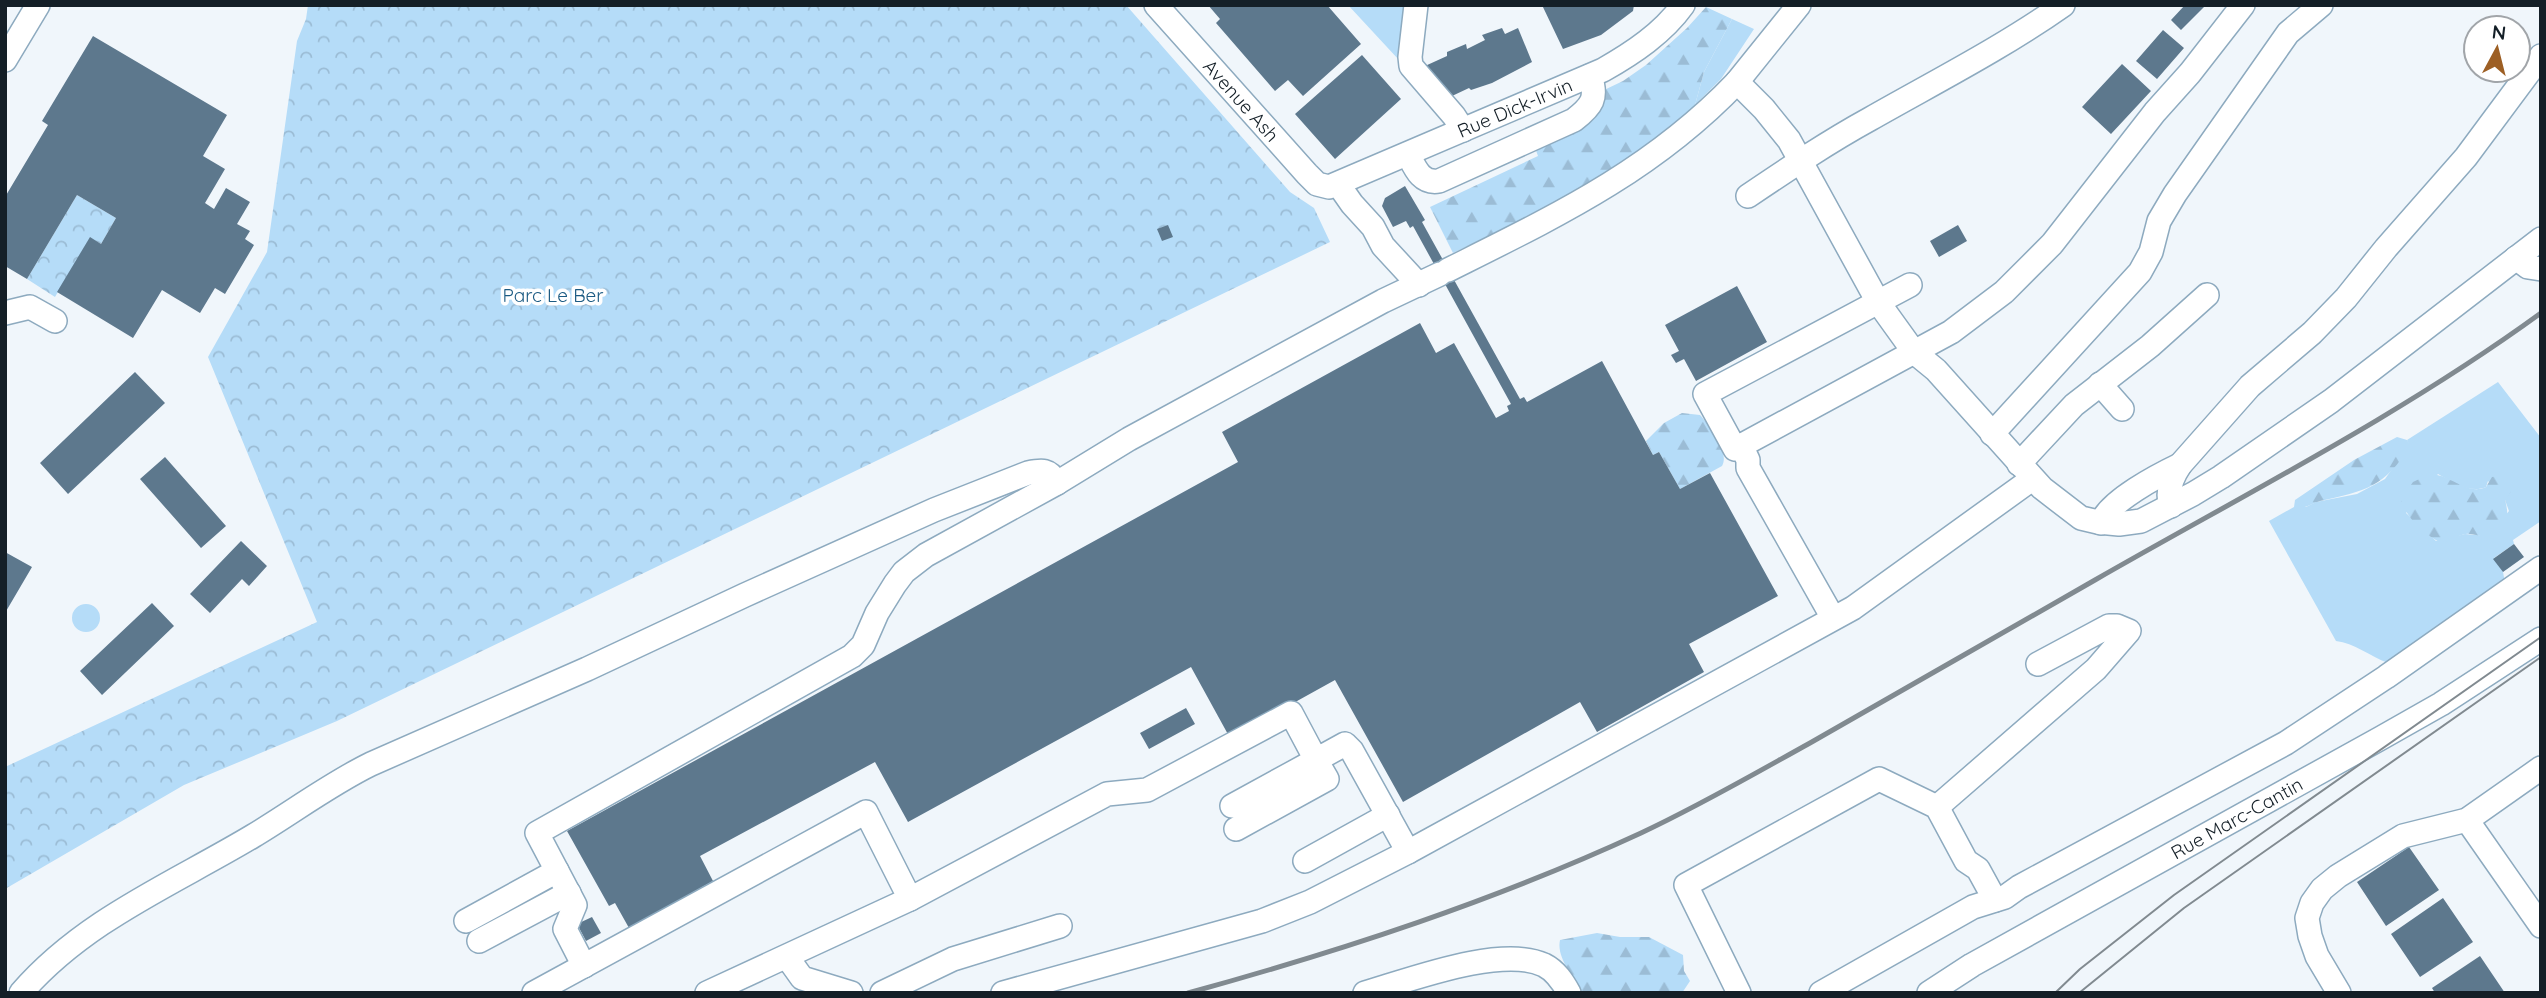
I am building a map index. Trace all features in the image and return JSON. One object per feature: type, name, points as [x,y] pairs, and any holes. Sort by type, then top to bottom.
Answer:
[{"type":"street","points":[[5,60],[38,5]]},
{"type":"street","name":"Avenue Ash","points":[[1157,5],[1307,174],[1317,184],[1334,185],[1359,229],[1436,276]]},
{"type":"street","points":[[1416,5],[1411,66],[1463,130]]},
{"type":"street","name":"Rue Dick-Irvin","points":[[1334,185],[1590,76],[1646,42],[1672,20],[1684,5]]},
{"type":"street","points":[[584,966],[565,929],[575,905],[537,833],[852,656],[863,645],[885,599],[912,565],[1129,439],[1383,301],[1558,215],[1625,176],[1687,130],[1737,82],[1799,5]]},
{"type":"street","points":[[1748,196],[1868,119],[1933,85],[2063,5]]},
{"type":"street","points":[[1910,285],[1705,394],[1735,449],[1951,332],[2024,274],[2052,244],[2243,5]]},
{"type":"street","points":[[1993,434],[2140,272],[2151,252],[2159,222],[2175,194],[2288,33],[2321,5]]},
{"type":"street","points":[[2171,506],[2168,494],[2180,466],[2250,386],[2312,333],[2346,298],[2466,157],[2541,56]]},
{"type":"street","points":[[1408,154],[1423,178],[1432,182],[1439,181],[1574,120],[1592,100],[1594,92],[1590,76]]},
{"type":"street","points":[[1737,82],[1776,122],[1878,302],[1914,352],[1936,370],[2026,471],[2081,517],[2102,523],[2141,521],[2231,470],[2331,401],[2541,239]]},
{"type":"street","points":[[2516,258],[2528,267],[2541,269]]},
{"type":"street","points":[[1003,993],[1262,921],[1310,902],[1408,852],[1869,598],[2026,471],[2065,414],[2150,346],[2207,295]]},
{"type":"street","points":[[5,313],[30,307],[55,321]]},
{"type":"street","points":[[2100,384],[2122,409]]},
{"type":"street","points":[[1741,445],[1748,460],[1748,468],[1833,618]]},
{"type":"street","points":[[2102,523],[2104,516],[2115,506],[2159,475],[2180,466]]},
{"type":"street","points":[[21,993],[47,964],[102,922],[371,764],[587,669],[745,594],[934,510],[1028,473],[1045,471],[1053,476],[1057,483]]},
{"type":"street","points":[[1821,993],[2267,754],[2386,677],[2541,568]]},
{"type":"street","points":[[1937,807],[2095,669],[2129,631],[2118,626],[2109,626],[2038,664]]},
{"type":"street","name":"Rue Marc-Cantin","points":[[1929,993],[2033,931],[2401,727],[2541,639]]},
{"type":"street","points":[[707,993],[910,899],[1107,794],[1147,790],[1291,713],[1321,769]]},
{"type":"street","points":[[1234,817],[1321,769],[1345,744],[1362,767],[1408,852]]},
{"type":"street","points":[[2339,993],[2317,956],[2309,936],[2308,918],[2317,896],[2337,876],[2403,836],[2467,820],[2541,768]]},
{"type":"street","points":[[1739,993],[1686,885],[1879,779],[1937,807],[1966,861],[1965,877],[1987,903]]},
{"type":"street","points":[[534,993],[866,812],[910,899]]},
{"type":"street","points":[[1305,861],[1388,816]]},
{"type":"street","points":[[2467,820],[2541,926]]},
{"type":"street","points":[[466,921],[557,871]]},
{"type":"street","points":[[479,941],[569,893]]},
{"type":"street","points":[[882,993],[953,959],[1060,926]]},
{"type":"street","points":[[787,957],[802,978],[851,993]]},
{"type":"street","points":[[1365,993],[1456,967],[1501,958],[1544,965],[1563,981],[1569,993]]},
{"type":"green space","name":"Parc Le Ber","points":[[308,5],[1126,5],[1290,192],[1314,208],[1330,242],[337,721],[184,785],[5,889],[5,767],[317,622],[208,357],[267,252],[297,41],[306,19]]},
{"type":"green space","points":[[1348,5],[1406,5],[1399,60]]},
{"type":"green space","points":[[1706,7],[1732,19],[1704,72],[1695,105],[1659,139],[1589,186],[1453,253],[1430,207],[1538,156],[1534,145],[1602,91],[1646,65]]},
{"type":"green space","points":[[1732,19],[1754,29],[1721,79],[1695,105],[1704,72]]},
{"type":"green space","points":[[77,195],[116,218],[101,244],[90,238],[55,297],[27,279]]},
{"type":"green space","points":[[2498,382],[2541,438],[2541,521],[2513,540],[2514,544],[2494,558],[2503,572],[2505,583],[2388,663],[2356,647],[2336,641],[2269,521],[2294,507],[2306,507],[2316,502],[2357,494],[2385,479],[2409,445],[2407,440]],"holes":[[[2438,474],[2461,486],[2474,489],[2486,487],[2488,481],[2505,500],[2509,511],[2488,536],[2465,534],[2436,541],[2406,513]]]},
{"type":"green space","points":[[1682,413],[1700,415],[1718,439],[1724,460],[1722,466],[1680,489],[1659,452],[1653,455],[1646,441],[1664,423]]},
{"type":"green space","points":[[2397,437],[2407,440],[2410,445],[2383,479],[2350,494],[2304,507],[2294,507],[2295,500],[2354,460]]},
{"type":"green space","points":[[2430,474],[2445,477],[2472,489],[2486,487],[2492,477],[2512,485],[2512,490],[2505,500],[2506,522],[2500,531],[2489,536],[2466,534],[2445,544],[2431,537],[2412,520],[2401,499],[2413,482]]},
{"type":"green space","points":[[86,604],[96,608],[100,618],[96,628],[86,632],[76,628],[72,618],[76,608]]},
{"type":"green space","points":[[1597,933],[1620,937],[1649,937],[1683,955],[1684,971],[1690,981],[1682,993],[1583,993],[1563,960],[1560,940]]},
{"type":"building","points":[[1208,5],[1327,5],[1361,44],[1303,96],[1288,80],[1275,91],[1216,23],[1220,19]]},
{"type":"building","points":[[1542,5],[1634,5],[1633,11],[1601,35],[1563,49]]},
{"type":"building","points":[[2185,5],[2206,5],[2181,30],[2171,20]]},
{"type":"building","points":[[1502,28],[1505,34],[1518,28],[1532,62],[1492,83],[1471,90],[1469,88],[1452,96],[1425,66],[1466,44],[1467,49],[1485,40],[1482,35]]},
{"type":"building","points":[[2163,30],[2184,48],[2157,79],[2136,61]]},
{"type":"building","points":[[93,36],[227,115],[203,156],[225,169],[205,203],[214,209],[226,188],[250,202],[237,224],[250,231],[245,239],[254,245],[225,294],[215,288],[200,313],[162,290],[133,338],[57,292],[90,237],[101,244],[116,218],[77,195],[27,279],[5,266],[5,197],[48,125],[42,121]]},
{"type":"building","points":[[1362,55],[1401,99],[1335,159],[1295,114]]},
{"type":"building","points":[[2122,64],[2151,91],[2111,134],[2082,107]]},
{"type":"building","points":[[1405,186],[1425,220],[1422,222],[1520,399],[1524,397],[1527,402],[1602,361],[1653,455],[1659,452],[1680,489],[1710,473],[1778,596],[1689,644],[1704,672],[1597,732],[1580,702],[1403,802],[1335,680],[1230,738],[1191,667],[908,822],[875,762],[700,856],[713,881],[629,928],[615,903],[609,906],[567,831],[1238,462],[1222,432],[1420,323],[1436,353],[1454,343],[1496,418],[1509,411],[1507,406],[1511,404],[1413,226],[1410,228],[1406,221],[1393,227],[1382,206],[1385,198]]},
{"type":"building","points":[[1168,225],[1173,237],[1162,241],[1157,229]]},
{"type":"building","points":[[1958,225],[1967,241],[1939,257],[1930,241]]},
{"type":"building","points":[[1737,286],[1767,342],[1696,381],[1684,359],[1676,363],[1671,355],[1679,351],[1665,325]]},
{"type":"building","points":[[135,372],[165,403],[68,494],[40,463]]},
{"type":"building","points":[[165,457],[226,526],[201,548],[140,479]]},
{"type":"building","points":[[241,541],[267,566],[249,586],[242,579],[210,613],[190,594]]},
{"type":"building","points":[[2514,544],[2524,557],[2503,572],[2493,559]]},
{"type":"building","points":[[5,552],[32,567],[5,613]]},
{"type":"building","points":[[152,603],[174,626],[102,695],[80,671]]},
{"type":"building","points":[[1186,708],[1195,724],[1149,749],[1140,733]]},
{"type":"building","points":[[2409,847],[2439,890],[2386,926],[2357,882]]},
{"type":"building","points":[[2443,898],[2473,942],[2420,977],[2391,934]]},
{"type":"building","points":[[592,917],[601,933],[586,941],[577,924]]},
{"type":"building","points":[[2480,956],[2505,993],[2435,993],[2432,988]]},
{"type":"tram line","points":[[2055,993],[2080,969],[2174,895],[2541,637]]},
{"type":"tram line","points":[[2079,993],[2184,908],[2541,657]]},
{"type":"railway","points":[[1188,993],[1361,941],[1474,902],[1586,858],[1684,812],[2378,420],[2541,313]]}]
